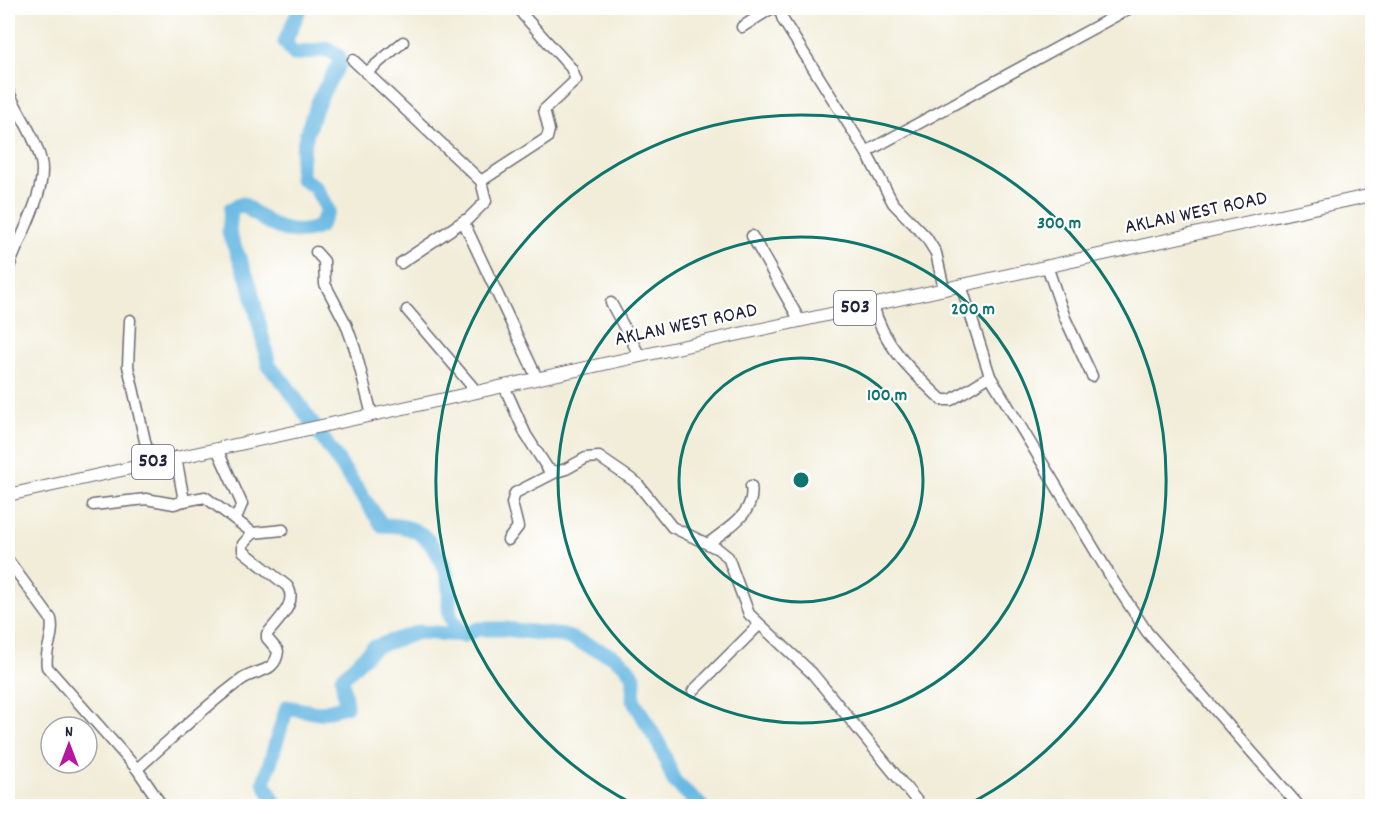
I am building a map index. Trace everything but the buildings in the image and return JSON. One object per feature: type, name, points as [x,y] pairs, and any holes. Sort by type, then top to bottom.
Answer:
[{"type":"main road","name":"AKLAN WEST ROAD","points":[[8,495],[1372,195]]},
{"type":"street","points":[[481,181],[547,138],[549,130],[544,110],[576,80],[571,68],[523,15],[520,8]]},
{"type":"street","points":[[742,27],[772,8]]},
{"type":"street","points":[[779,8],[783,20],[866,152],[893,203],[926,237],[936,253],[944,289]]},
{"type":"street","points":[[866,152],[1130,8]]},
{"type":"street","points":[[366,74],[403,42]]},
{"type":"street","points":[[354,60],[366,74],[481,181],[486,201],[483,207],[401,263]]},
{"type":"street","points":[[8,91],[29,130],[42,163],[41,181],[36,198],[8,270]]},
{"type":"street","points":[[465,220],[471,241],[537,378]]},
{"type":"street","points":[[752,236],[800,321]]},
{"type":"street","points":[[316,252],[324,261],[326,284],[346,324],[355,349],[372,415]]},
{"type":"street","points":[[1047,266],[1065,318],[1092,376]]},
{"type":"street","points":[[961,285],[990,376],[1085,535],[1147,632],[1299,807]]},
{"type":"street","points":[[610,303],[640,356]]},
{"type":"street","points":[[873,304],[880,329],[887,341],[942,400],[951,400],[990,376]]},
{"type":"street","points":[[407,310],[477,392]]},
{"type":"street","points":[[130,320],[128,366],[150,463]]},
{"type":"street","points":[[504,386],[526,435],[541,461],[548,470],[556,472]]},
{"type":"street","points":[[217,449],[242,504],[236,518]]},
{"type":"street","points":[[176,457],[184,501]]},
{"type":"street","points":[[508,540],[518,527],[512,503],[515,493],[586,458],[598,457],[637,483],[672,526],[728,557],[749,614],[812,673],[921,807]]},
{"type":"street","points":[[708,544],[744,514],[753,497],[751,486]]},
{"type":"street","points":[[93,505],[146,499],[174,504],[205,497],[253,533]]},
{"type":"street","points":[[137,769],[229,688],[244,677],[270,669],[277,658],[278,651],[267,638],[267,634],[292,600],[292,592],[243,550],[243,544],[253,533],[283,530]]},
{"type":"street","points":[[8,560],[51,619],[54,630],[45,659],[47,667],[137,769],[162,807]]},
{"type":"street","points":[[693,691],[759,625]]},
{"type":"waterway","points":[[300,8],[285,42],[294,54],[328,49],[338,56],[339,65],[311,119],[301,164],[301,178],[315,187],[328,210],[319,227],[297,232],[278,228],[243,204],[231,209],[229,233],[250,285],[269,366],[286,385],[382,525],[411,529],[424,537],[433,547],[447,574],[450,615],[465,635]]},
{"type":"waterway","points":[[276,806],[264,782],[287,707],[318,713],[346,706],[342,678],[374,647],[419,632],[465,635],[478,629],[505,629],[565,636],[613,656],[625,665],[634,677],[633,699],[661,748],[674,781],[701,806]]}]
